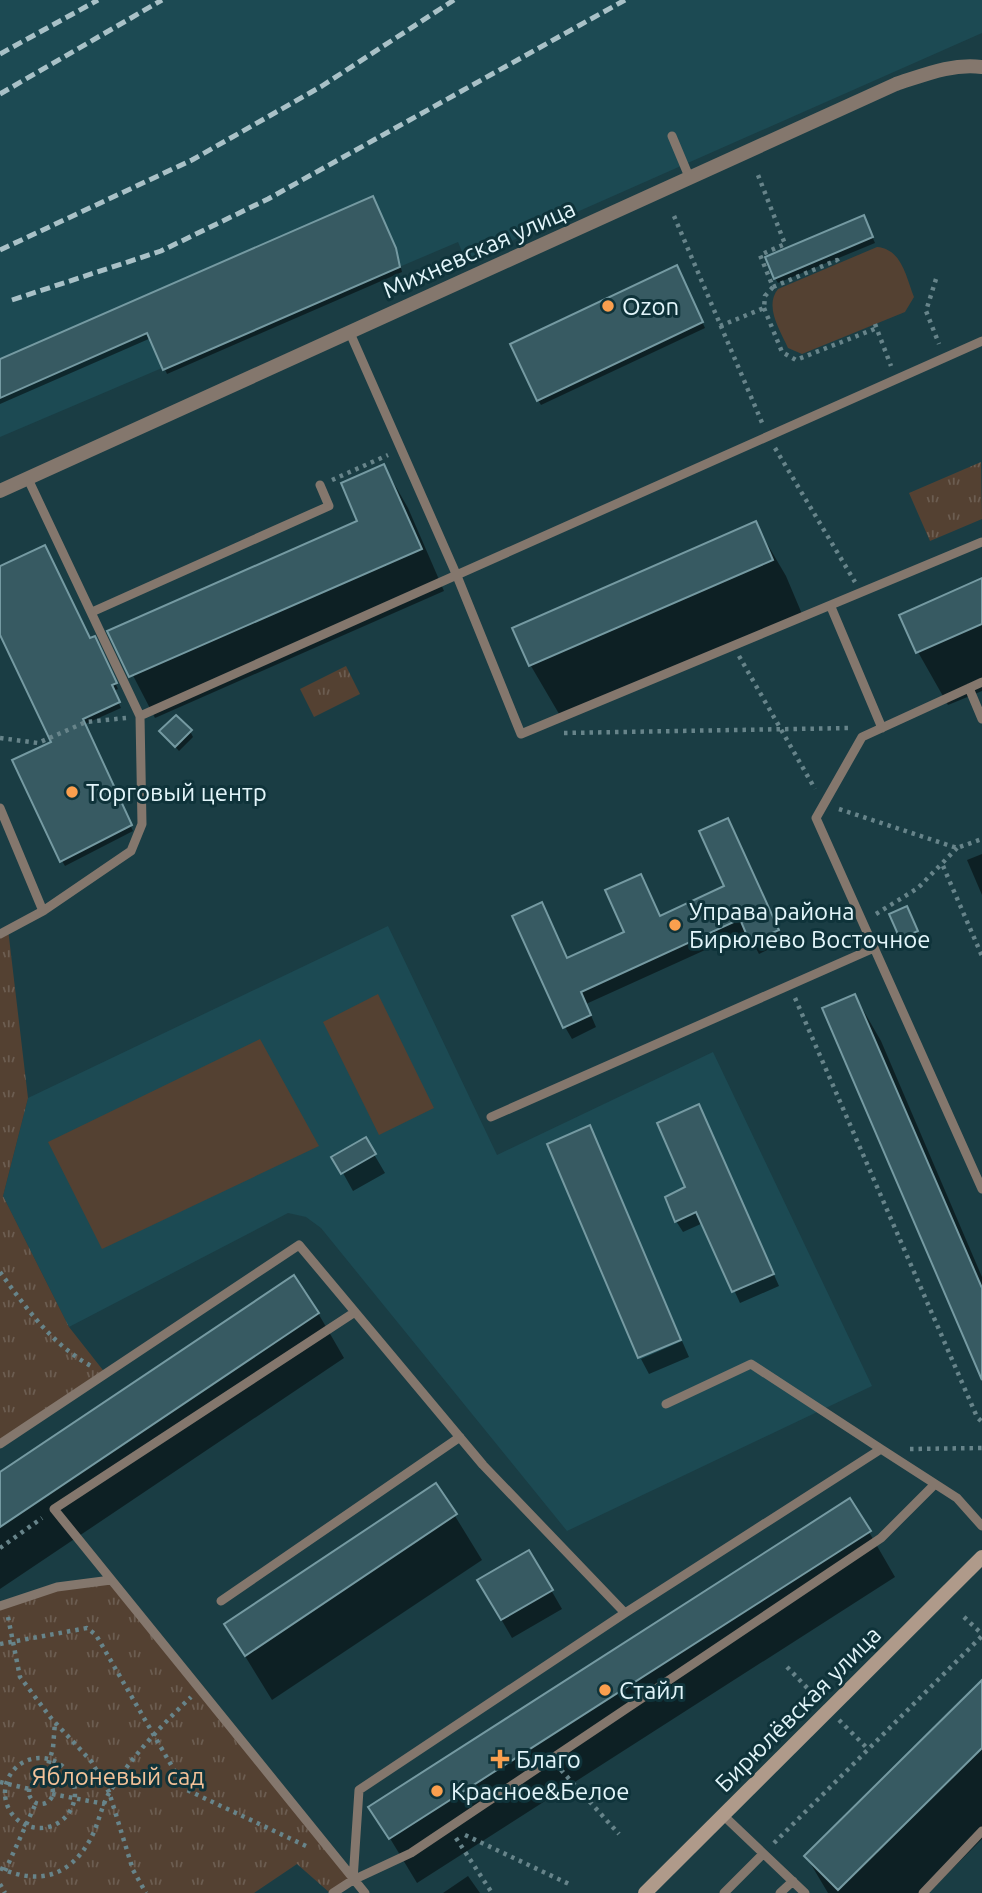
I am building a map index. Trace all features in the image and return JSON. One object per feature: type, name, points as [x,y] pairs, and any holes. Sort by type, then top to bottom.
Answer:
[{"type":"street","name":"Михневская улица","points":[[0,491],[896,84],[936,71],[967,65],[982,66]]},
{"type":"street","name":"Бирюлёвская улица","points":[[646,1893],[982,1557]]},
{"type":"lane","points":[[672,136],[690,179]]},
{"type":"lane","points":[[350,333],[457,576],[522,734],[982,542]]},
{"type":"lane","points":[[141,716],[982,341]]},
{"type":"lane","points":[[0,934],[43,911],[131,851],[142,824],[141,716],[28,479]]},
{"type":"lane","points":[[92,612],[329,506],[320,485]]},
{"type":"lane","points":[[831,607],[882,728]]},
{"type":"lane","points":[[982,682],[862,737],[816,818],[982,1189]]},
{"type":"lane","points":[[969,688],[982,719]]},
{"type":"lane","points":[[0,808],[43,911]]},
{"type":"lane","points":[[491,1117],[791,987],[874,948]]},
{"type":"lane","points":[[0,1444],[299,1245],[460,1437],[575,1564],[625,1614]]},
{"type":"lane","points":[[355,1312],[54,1509],[365,1893]]},
{"type":"lane","points":[[666,1404],[751,1364],[957,1498],[982,1526]]},
{"type":"lane","points":[[221,1601],[460,1437]]},
{"type":"lane","points":[[353,1880],[359,1790],[881,1449]]},
{"type":"lane","points":[[333,1893],[353,1880],[411,1853],[881,1538],[935,1484]]},
{"type":"lane","points":[[3,1606],[57,1587],[111,1580]]},
{"type":"lane","points":[[724,1816],[805,1893]]},
{"type":"lane","points":[[923,1893],[982,1830]]},
{"type":"lane","points":[[724,1893],[763,1854]]},
{"type":"lane","points":[[780,1893],[793,1881]]},
{"type":"path","points":[[758,175],[785,244],[760,255],[774,287]]},
{"type":"path","points":[[674,216],[768,436],[862,594]]},
{"type":"path","points":[[835,253],[838,262],[774,287],[765,296],[764,308],[782,352],[796,360],[876,326],[896,379]]},
{"type":"path","points":[[936,279],[926,311],[944,357]]},
{"type":"path","points":[[720,326],[764,308]]},
{"type":"path","points":[[320,485],[401,449]]},
{"type":"path","points":[[0,738],[38,743],[86,722],[141,716]]},
{"type":"path","points":[[562,733],[882,728]]},
{"type":"path","points":[[863,921],[918,888],[943,866],[957,848]]},
{"type":"path","points":[[943,866],[982,956]]},
{"type":"path","points":[[791,987],[977,1417],[982,1422]]},
{"type":"path","points":[[0,1272],[23,1305],[70,1354],[106,1374]]},
{"type":"path","points":[[881,1449],[982,1448]]},
{"type":"path","points":[[0,1548],[54,1509]]},
{"type":"path","points":[[3,1606],[20,1677],[91,1761],[109,1792],[133,1870],[146,1893]]},
{"type":"path","points":[[763,1854],[982,1635],[964,1617]]},
{"type":"path","points":[[0,1644],[87,1628],[96,1635],[152,1735],[186,1789],[312,1849]]},
{"type":"path","points":[[36,1803],[3,1869],[40,1879],[60,1872],[77,1858],[90,1840],[109,1792],[152,1735],[199,1689]]},
{"type":"path","points":[[44,1780],[55,1721]]},
{"type":"path","points":[[44,1756],[50,1759],[72,1778],[75,1799],[71,1809],[57,1824],[37,1829],[25,1826],[11,1813],[3,1783],[12,1770],[24,1762],[44,1756]]},
{"type":"path","points":[[551,1759],[620,1834]]},
{"type":"path","points":[[29,1789],[33,1783],[44,1780],[49,1783],[52,1794]]},
{"type":"path","points":[[3,1783],[29,1789]]},
{"type":"path","points":[[29,1789],[36,1803]]},
{"type":"path","points":[[52,1794],[104,1804]]},
{"type":"path","points":[[36,1803],[45,1804],[52,1794]]},
{"type":"path","points":[[450,1827],[569,1884]]},
{"type":"path","points":[[450,1827],[492,1893]]},
{"type":"path","points":[[0,1884],[5,1893]]},
{"type":"shaded area","points":[[0,0],[982,0],[982,33],[466,261],[458,242],[0,437]]},
{"type":"shaded area","points":[[388,926],[497,1155],[713,1052],[872,1386],[567,1531],[321,1228],[306,1217],[288,1213],[69,1327],[3,1196],[28,1098]]},
{"type":"green space","points":[[877,247],[892,253],[902,265],[914,297],[905,312],[802,354],[788,348],[773,310],[774,296],[778,289]]},
{"type":"green space","points":[[981,462],[982,519],[930,541],[909,493]]},
{"type":"green space","points":[[346,666],[360,694],[314,717],[300,689]]},
{"type":"green space","points":[[8,929],[28,1098],[3,1196],[69,1327],[106,1374],[0,1444],[0,933]]},
{"type":"green space","points":[[378,994],[434,1108],[379,1135],[323,1022]]},
{"type":"green space","points":[[260,1039],[319,1146],[102,1249],[48,1142]]},
{"type":"green space","name":"Яблоневый сад","points":[[111,1580],[353,1880],[330,1893],[297,1864],[254,1893],[0,1893],[0,1606],[57,1587]]},
{"type":"building","points":[[373,196],[396,248],[400,267],[163,370],[147,333],[0,398],[0,359]]},
{"type":"building","points":[[864,215],[873,237],[774,279],[765,257]]},
{"type":"building","points":[[677,265],[703,322],[537,401],[510,344]]},
{"type":"building","points":[[384,464],[422,549],[129,677],[107,631],[357,521],[341,483]]},
{"type":"building","points":[[756,521],[773,560],[529,666],[512,628]]},
{"type":"building","points":[[45,545],[90,638],[95,636],[117,683],[112,685],[120,702],[83,719],[132,825],[60,862],[12,760],[51,742],[0,635],[0,566]]},
{"type":"building","points":[[982,578],[982,624],[916,653],[899,615]]},
{"type":"building","points":[[176,715],[192,730],[175,747],[159,731]]},
{"type":"building","name":"Управа района Бирюлево Восточное","points":[[728,818],[779,930],[750,943],[740,919],[581,992],[591,1015],[563,1028],[512,916],[542,902],[567,958],[624,932],[605,890],[641,874],[660,916],[724,886],[699,831]]},
{"type":"building","points":[[907,906],[918,931],[900,939],[889,914]]},
{"type":"building","points":[[855,994],[982,1288],[982,1380],[822,1008]]},
{"type":"building","points":[[699,1104],[774,1274],[732,1292],[696,1212],[675,1222],[665,1197],[685,1187],[657,1123]]},
{"type":"building","points":[[590,1125],[681,1340],[638,1358],[547,1144]]},
{"type":"building","points":[[366,1137],[376,1154],[341,1174],[331,1157]]},
{"type":"building","points":[[294,1275],[319,1313],[0,1527],[0,1472]]},
{"type":"building","points":[[436,1483],[457,1514],[245,1656],[224,1624]]},
{"type":"building","points":[[850,1498],[871,1531],[389,1839],[368,1807]]},
{"type":"building","points":[[529,1550],[553,1590],[501,1620],[477,1580]]},
{"type":"building","points":[[982,1680],[982,1748],[838,1890],[804,1856]]},
{"type":"railway","points":[[0,54],[98,0]]},
{"type":"railway","points":[[0,94],[162,0]]},
{"type":"railway","points":[[0,250],[192,160],[322,86],[454,0]]},
{"type":"railway","points":[[12,300],[161,251],[268,199],[625,0]]},
{"type":"place","name":"Ozon","points":[[608,306]]},
{"type":"place","name":"Торговый центр","points":[[72,792]]},
{"type":"place","name":"Управа района Бирюлево Восточное","points":[[675,925]]},
{"type":"place","name":"Стайл","points":[[605,1690]]},
{"type":"place","name":"Благо","points":[[500,1759]]},
{"type":"place","name":"Красное&Белое","points":[[437,1791]]}]
